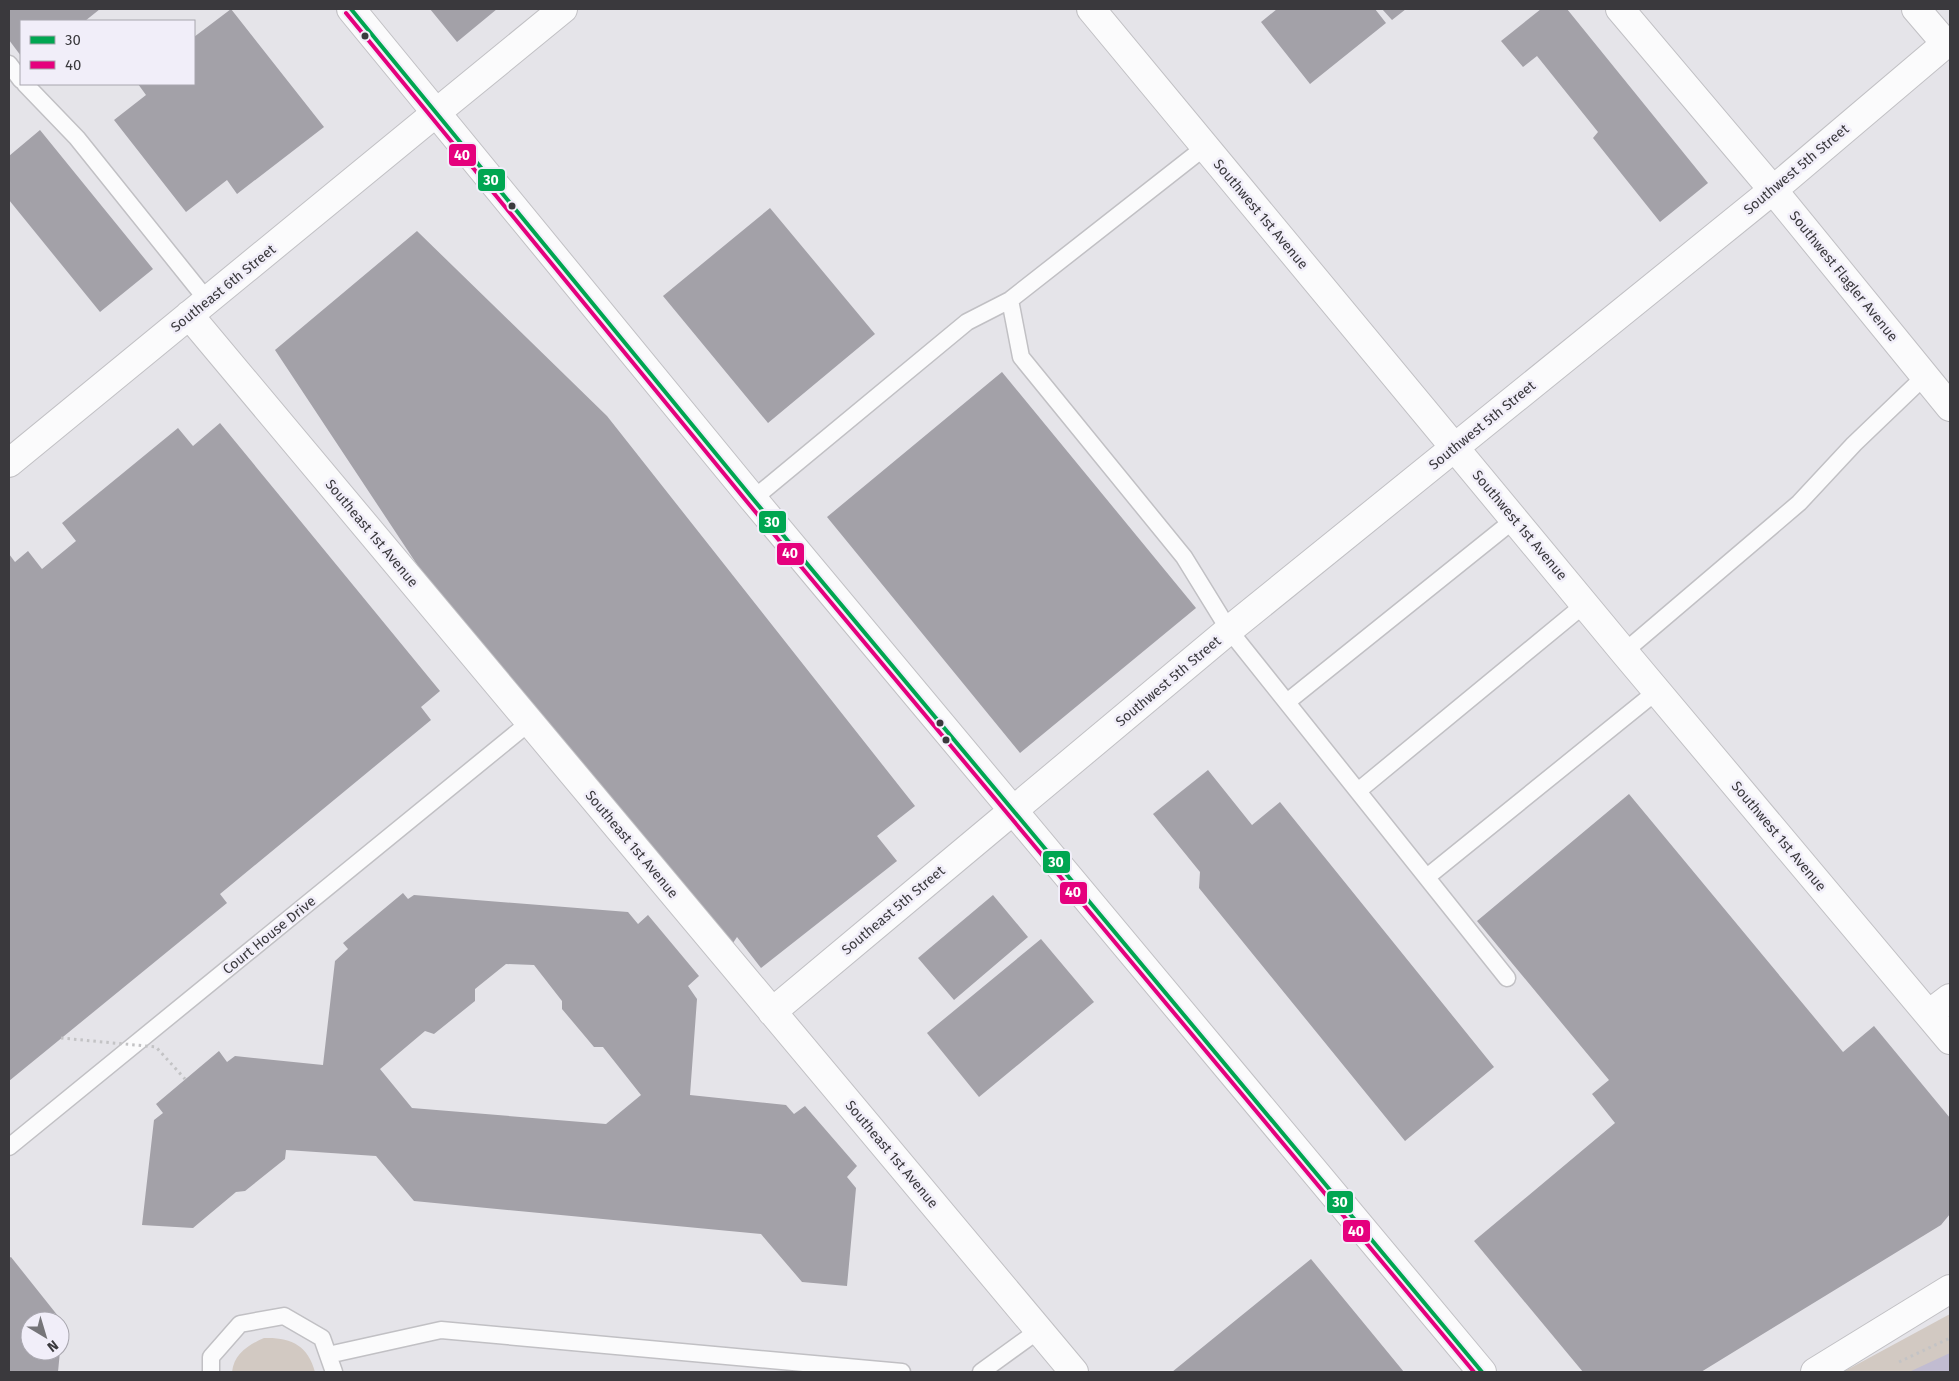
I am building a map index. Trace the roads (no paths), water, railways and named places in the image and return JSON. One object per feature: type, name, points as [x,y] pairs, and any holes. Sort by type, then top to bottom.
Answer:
[{"type":"street","points":[[351,9],[753,499],[1014,809],[1482,1372]]},
{"type":"street","name":"Southeast 6th Street","points":[[9,463],[563,9]]},
{"type":"street","name":"Southwest 1st Avenue","points":[[1092,9],[1624,652],[1950,1040]]},
{"type":"street","name":"Southwest Flagler Avenue","points":[[1620,9],[1773,190],[1950,407]]},
{"type":"street","points":[[1916,9],[1948,42]]},
{"type":"street","name":"Southwest 5th Street","points":[[1014,809],[1229,630],[1773,190],[1948,42]]},
{"type":"street","name":"Southeast 1st Avenue","points":[[198,308],[530,722],[1074,1372]]},
{"type":"street","name":"Southeast 5th Street","points":[[772,1012],[1014,809]]},
{"type":"street","points":[[1929,1014],[1950,998]]},
{"type":"street","points":[[1815,1372],[1950,1289]]},
{"type":"lane","points":[[9,64],[20,79]]},
{"type":"lane","points":[[26,85],[77,138],[198,308]]},
{"type":"lane","points":[[753,499],[967,322],[1010,300],[1206,147]]},
{"type":"lane","points":[[1010,300],[1021,357],[1184,557],[1229,630],[1507,978]]},
{"type":"lane","points":[[1624,652],[1799,503],[1854,444],[1925,376]]},
{"type":"lane","points":[[1287,702],[1515,519]]},
{"type":"lane","points":[[1358,790],[1585,604]]},
{"type":"lane","points":[[1428,877],[1657,691]]},
{"type":"lane","name":"Court House Drive","points":[[9,1148],[530,722]]},
{"type":"lane","points":[[211,1372],[212,1357],[240,1324],[284,1316],[322,1338],[334,1372]]},
{"type":"lane","points":[[328,1355],[441,1330],[902,1372]]},
{"type":"lane","points":[[980,1372],[1039,1330]]}]
